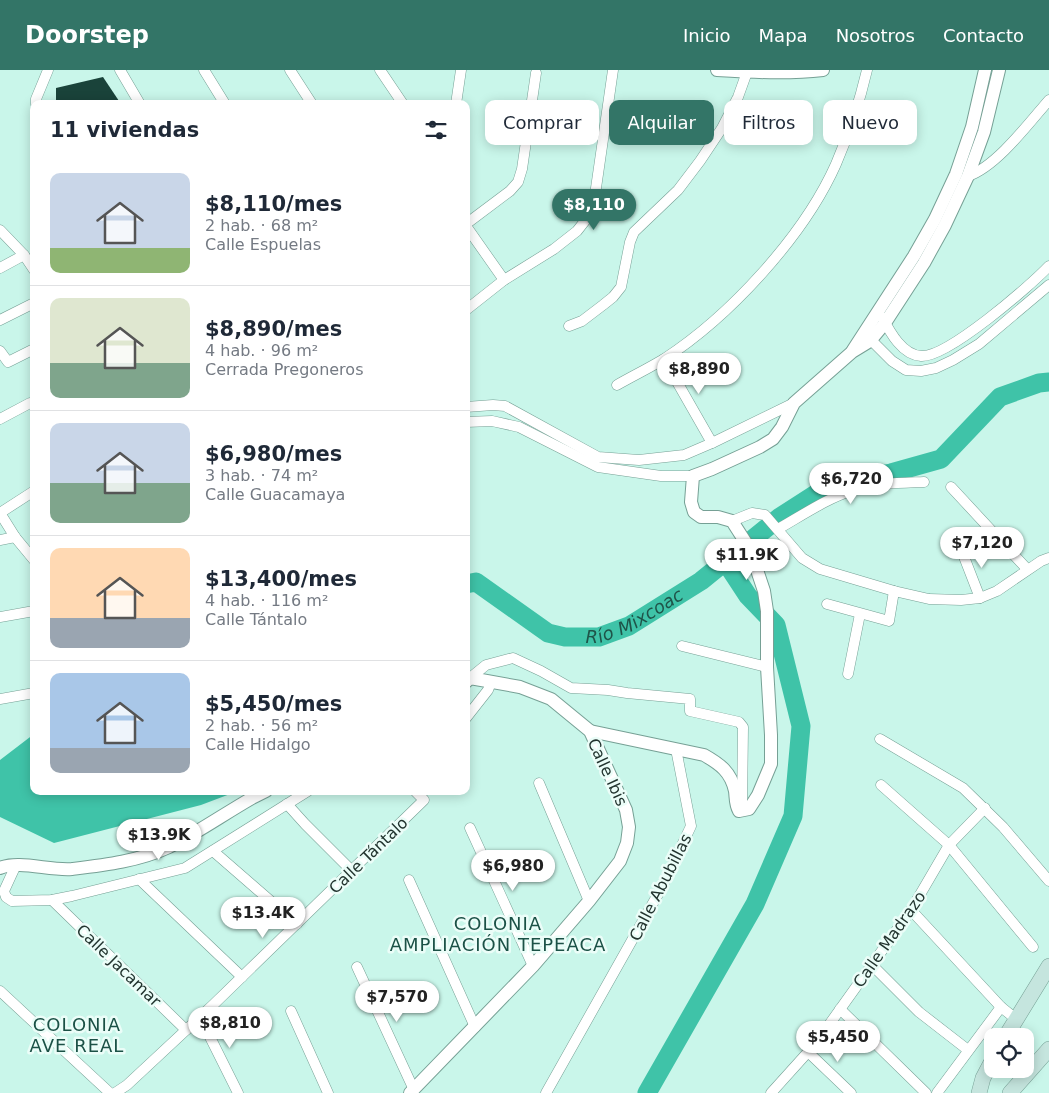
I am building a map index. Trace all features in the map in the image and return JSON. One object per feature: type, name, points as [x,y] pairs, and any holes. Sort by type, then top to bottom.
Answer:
[{"type":"main road","points":[[1011,1028],[1049,966]]},
{"type":"main road","points":[[1010,1093],[1049,1049]]},
{"type":"main road","points":[[979,1093],[984,1076]]},
{"type":"street","points":[[36,100],[48,70]]},
{"type":"street","points":[[120,70],[138,100]]},
{"type":"street","points":[[204,70],[223,100]]},
{"type":"street","points":[[290,70],[309,100]]},
{"type":"street","points":[[380,70],[400,100]]},
{"type":"street","points":[[457,100],[461,70]]},
{"type":"street","points":[[470,307],[504,280],[554,249],[578,231],[588,217],[594,202],[613,70]]},
{"type":"street","points":[[717,70],[747,72],[808,72],[823,70]]},
{"type":"street","points":[[617,385],[664,359],[735,302],[764,270],[794,232],[821,193],[836,163],[867,70]]},
{"type":"street","points":[[867,337],[878,311],[914,256],[956,174],[972,127],[985,70]]},
{"type":"street","points":[[470,407],[505,406],[598,457],[639,460],[684,454],[712,443],[794,403],[885,323],[924,263],[945,225],[968,176],[984,132],[999,70]]},
{"type":"street","points":[[569,326],[582,321],[614,297],[621,287],[630,242],[634,232],[678,190],[700,161],[722,128],[738,97],[747,72]]},
{"type":"street","points":[[470,222],[510,191],[518,182],[522,169],[536,73]]},
{"type":"street","points":[[968,176],[979,172],[992,163],[1049,100]]},
{"type":"street","points":[[0,230],[4,242],[24,255],[30,264]]},
{"type":"street","points":[[470,231],[504,280]]},
{"type":"street","points":[[0,268],[24,255]]},
{"type":"street","points":[[878,311],[899,344],[908,351],[920,356],[931,355],[945,348],[980,324],[1032,283],[1049,266]]},
{"type":"street","points":[[867,337],[892,361],[906,370],[921,371],[936,368],[979,344],[1049,284]]},
{"type":"street","points":[[0,320],[30,305]]},
{"type":"street","points":[[0,351],[8,362],[30,351]]},
{"type":"street","points":[[664,359],[712,443]]},
{"type":"street","points":[[0,419],[30,403]]},
{"type":"street","points":[[470,422],[492,422],[519,428],[598,467],[661,476],[693,476],[760,447],[773,439],[782,427],[794,403]]},
{"type":"street","points":[[693,476],[691,502],[694,512],[701,518],[718,517],[732,521],[752,513],[765,515],[802,558],[820,569],[929,600],[980,598],[997,591],[1041,561],[1049,558]]},
{"type":"street","points":[[778,529],[820,505],[852,490],[877,484],[924,482]]},
{"type":"street","points":[[951,487],[1027,570]]},
{"type":"street","points":[[30,494],[0,513],[15,537],[30,555]]},
{"type":"street","points":[[590,731],[704,755],[721,764],[731,778],[735,791],[736,806],[739,811],[749,809],[758,795],[771,764],[767,611],[764,591],[748,546],[732,521]]},
{"type":"street","points":[[0,540],[15,537]]},
{"type":"street","points":[[961,549],[980,598]]},
{"type":"street","points":[[827,604],[888,621],[894,591]]},
{"type":"street","points":[[0,616],[30,612]]},
{"type":"street","points":[[848,674],[860,614]]},
{"type":"street","points":[[682,646],[767,660]]},
{"type":"street","points":[[470,713],[488,690],[477,681],[486,665],[513,658],[571,688],[690,699],[690,710],[739,722],[743,727],[742,810]]},
{"type":"street","name":"Calle Ibis","points":[[412,1091],[533,966],[620,862],[627,843],[629,827],[626,810],[590,731],[551,699],[520,687],[477,681]]},
{"type":"street","points":[[0,699],[30,694]]},
{"type":"street","points":[[880,739],[964,788],[985,808],[1049,881]]},
{"type":"street","name":"Calle Abubillas","points":[[546,1093],[662,887],[691,826],[676,749]]},
{"type":"street","points":[[539,783],[589,901]]},
{"type":"street","points":[[880,785],[949,845],[1033,947]]},
{"type":"street","points":[[0,868],[16,865],[41,869],[69,869],[123,862],[168,847],[258,795]]},
{"type":"street","points":[[16,865],[5,884],[4,891],[6,897],[12,901],[52,900],[185,868],[302,795]]},
{"type":"street","name":"Calle Tántalo","points":[[115,1093],[130,1089],[186,1030],[424,800],[419,795]]},
{"type":"street","points":[[287,804],[352,871]]},
{"type":"street","name":"Calle Madrazo","points":[[771,1093],[808,1052],[872,965],[911,910],[949,845],[985,808]]},
{"type":"street","points":[[470,828],[533,966]]},
{"type":"street","points":[[212,851],[297,924]]},
{"type":"street","points":[[139,879],[242,977]]},
{"type":"street","points":[[409,880],[475,1027]]},
{"type":"street","name":"Calle Jacamar","points":[[52,900],[186,1030]]},
{"type":"street","points":[[911,910],[1001,1007],[1016,1019]]},
{"type":"street","points":[[872,965],[920,1012],[968,1050]]},
{"type":"street","points":[[357,967],[412,1091]]},
{"type":"street","points":[[0,991],[110,1093]]},
{"type":"street","points":[[936,1093],[1001,1007]]},
{"type":"street","points":[[840,1009],[926,1093]]},
{"type":"street","points":[[291,1012],[328,1093]]},
{"type":"street","points":[[200,1017],[238,1093]]},
{"type":"street","points":[[808,1052],[851,1093]]},
{"type":"shaded area","points":[[30,737],[30,795],[227,795],[201,805],[54,843],[0,817],[0,760]]},
{"type":"building","points":[[103,77],[118,100],[56,100],[56,88]]},
{"type":"waterway","name":"Río Mixcoac","points":[[470,583],[476,582],[548,633],[565,637],[599,637],[629,626],[701,581],[780,517],[822,490],[861,478],[891,473],[941,459],[1000,397],[1039,383],[1049,382]]},
{"type":"waterway","points":[[647,1093],[755,904],[793,816],[801,726],[776,625],[748,596],[725,561]]},
{"type":"district","name":"COLONIA AMPLIACIÓN TEPEACA","points":[[498,934]]},
{"type":"district","name":"COLONIA AVE REAL","points":[[77,1035]]}]
